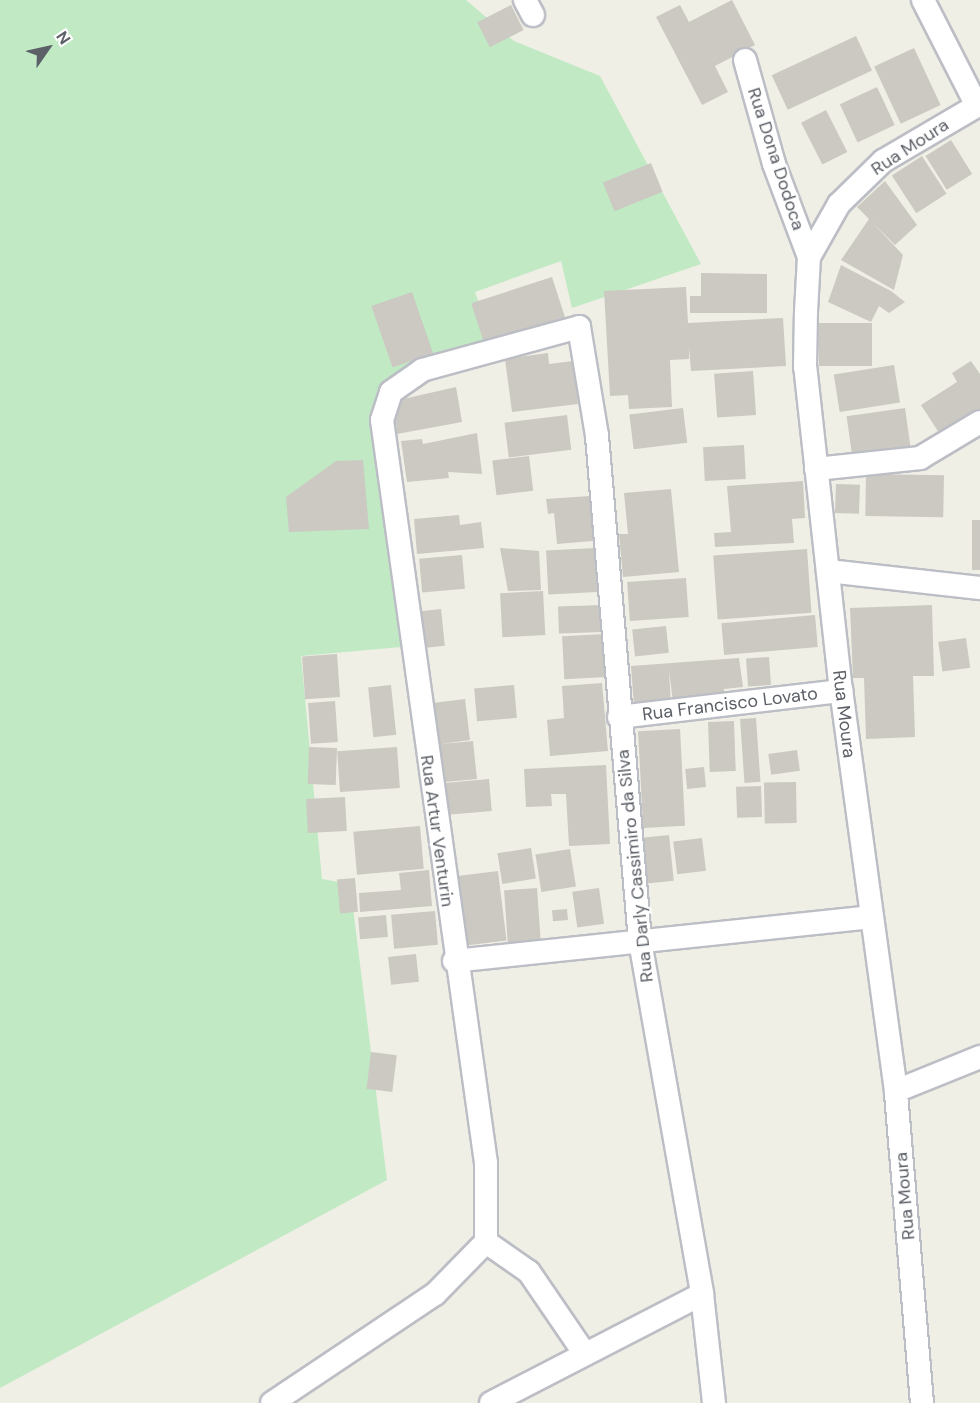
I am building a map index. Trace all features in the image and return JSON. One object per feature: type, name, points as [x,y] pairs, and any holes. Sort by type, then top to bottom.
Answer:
[{"type":"street","points":[[923,0],[978,105]]},
{"type":"street","name":"Rua Dona Dodoca","points":[[745,60],[774,164],[809,257]]},
{"type":"street","name":"Rua Moura","points":[[922,1403],[896,1091],[841,691],[805,367],[809,257],[856,183],[978,105]]},
{"type":"street","name":"Rua Artur Venturin","points":[[486,1242],[486,1163],[454,962],[382,420],[391,392],[422,370],[579,327]]},
{"type":"street","name":"Rua Darly Cassimiro da Silva","points":[[579,327],[597,436],[640,941],[702,1294],[714,1403]]},
{"type":"street","points":[[816,469],[920,458],[980,422]]},
{"type":"street","points":[[828,570],[980,588]]},
{"type":"street","name":"Rua Francisco Lovato","points":[[620,717],[841,691]]},
{"type":"street","points":[[454,962],[871,917]]},
{"type":"street","points":[[896,1091],[980,1057]]},
{"type":"street","points":[[272,1403],[435,1294],[486,1242],[529,1272],[585,1354]]},
{"type":"street","points":[[491,1403],[702,1294]]},
{"type":"green space","points":[[0,0],[466,0],[514,41],[600,76],[701,264],[572,308],[561,261],[475,292],[492,339],[378,409],[401,647],[301,656],[322,879],[350,884],[387,1180],[0,1388]]},
{"type":"building","points":[[732,0],[755,45],[715,66],[728,92],[702,105],[656,17],[680,5],[689,22]]},
{"type":"building","points":[[511,5],[524,30],[490,47],[477,22]]},
{"type":"building","points":[[856,36],[872,70],[788,110],[772,75]]},
{"type":"building","points":[[914,48],[941,105],[901,124],[874,67]]},
{"type":"building","points":[[877,87],[895,125],[858,142],[840,104]]},
{"type":"building","points":[[826,110],[847,152],[822,165],[801,123]]},
{"type":"building","points":[[951,140],[972,174],[947,190],[926,156]]},
{"type":"building","points":[[922,156],[947,194],[916,213],[892,176]]},
{"type":"building","points":[[651,163],[663,192],[614,211],[603,182]]},
{"type":"building","points":[[885,181],[917,225],[895,245],[871,221],[903,255],[894,290],[841,260],[869,219],[857,207]]},
{"type":"building","points":[[841,265],[891,291],[905,302],[889,313],[879,306],[871,322],[828,302]]},
{"type":"building","points":[[701,273],[767,274],[767,313],[690,313],[690,296],[701,296]]},
{"type":"building","points":[[552,277],[565,318],[484,344],[471,303]]},
{"type":"building","points":[[686,287],[688,323],[783,318],[786,366],[691,371],[689,347],[689,359],[670,360],[672,407],[629,409],[628,395],[610,396],[604,291]]},
{"type":"building","points":[[412,292],[433,353],[393,367],[371,306]]},
{"type":"building","points":[[819,323],[872,323],[872,366],[819,366]]},
{"type":"building","points":[[548,353],[549,364],[573,361],[578,404],[512,412],[505,359]]},
{"type":"building","points":[[971,361],[980,374],[980,411],[941,436],[921,405],[957,382],[952,373]]},
{"type":"building","points":[[894,365],[900,403],[840,412],[834,375]]},
{"type":"building","points":[[753,371],[756,415],[717,418],[714,374]]},
{"type":"building","points":[[456,387],[462,422],[397,434],[395,413],[403,399]]},
{"type":"building","points":[[683,408],[687,443],[634,449],[629,415]]},
{"type":"building","points":[[905,408],[911,451],[853,459],[847,416]]},
{"type":"building","points":[[567,415],[571,450],[509,457],[504,423]]},
{"type":"building","points":[[477,433],[482,474],[448,472],[449,478],[407,482],[401,441],[422,439],[423,444]]},
{"type":"building","points":[[744,445],[746,479],[705,481],[703,447]]},
{"type":"building","points":[[529,456],[533,491],[497,495],[492,461]]},
{"type":"building","points":[[363,460],[369,529],[289,532],[286,497],[336,461]]},
{"type":"building","points":[[866,474],[944,475],[943,517],[865,516]]},
{"type":"building","points":[[803,481],[805,518],[792,519],[794,543],[715,547],[714,533],[731,532],[727,486]]},
{"type":"building","points":[[836,484],[860,485],[859,514],[835,513]]},
{"type":"building","points":[[671,489],[679,572],[623,577],[619,534],[628,534],[624,493]]},
{"type":"building","points":[[590,496],[593,541],[557,544],[554,513],[548,514],[546,499]]},
{"type":"building","points":[[459,515],[460,525],[481,522],[484,548],[417,554],[414,519]]},
{"type":"building","points":[[972,520],[980,520],[980,570],[972,570]]},
{"type":"building","points":[[500,548],[539,551],[541,590],[508,591]]},
{"type":"building","points":[[595,548],[597,592],[548,595],[546,551]]},
{"type":"building","points":[[807,549],[811,613],[718,619],[713,556]]},
{"type":"building","points":[[462,555],[465,589],[422,593],[419,559]]},
{"type":"building","points":[[686,578],[689,617],[630,621],[627,582]]},
{"type":"building","points":[[543,591],[545,635],[502,637],[500,593]]},
{"type":"building","points":[[603,605],[604,632],[559,634],[558,607]]},
{"type":"building","points":[[932,605],[934,676],[913,676],[915,737],[866,739],[864,678],[853,678],[850,608]]},
{"type":"building","points":[[441,609],[445,646],[417,649],[413,612]]},
{"type":"building","points":[[815,615],[818,647],[724,655],[721,623]]},
{"type":"building","points":[[666,626],[669,653],[635,656],[632,630]]},
{"type":"building","points":[[605,634],[607,677],[564,679],[562,636]]},
{"type":"building","points":[[966,638],[970,668],[942,672],[938,642]]},
{"type":"building","points":[[337,654],[340,697],[305,699],[302,656]]},
{"type":"building","points":[[769,657],[771,685],[748,687],[746,659]]},
{"type":"building","points":[[739,658],[743,687],[724,689],[724,696],[673,702],[669,670],[671,705],[634,707],[631,666]]},
{"type":"building","points":[[602,683],[608,751],[550,756],[547,720],[564,718],[562,686]]},
{"type":"building","points":[[391,685],[396,735],[373,737],[368,687]]},
{"type":"building","points":[[514,685],[517,718],[477,721],[474,688]]},
{"type":"building","points":[[465,699],[470,740],[441,744],[473,741],[477,779],[434,783],[425,704]]},
{"type":"building","points":[[335,701],[338,742],[311,744],[308,703]]},
{"type":"building","points":[[756,718],[760,782],[745,783],[740,719]]},
{"type":"building","points":[[734,721],[736,771],[710,772],[708,722]]},
{"type":"building","points":[[680,729],[685,826],[643,828],[638,731]]},
{"type":"building","points":[[309,747],[337,748],[336,785],[308,784]]},
{"type":"building","points":[[397,747],[400,788],[340,792],[337,751]]},
{"type":"building","points":[[797,750],[800,771],[771,775],[768,754]]},
{"type":"building","points":[[606,765],[610,844],[569,846],[566,794],[551,794],[552,806],[526,807],[524,769]]},
{"type":"building","points":[[704,767],[706,787],[687,789],[685,769]]},
{"type":"building","points":[[489,779],[492,811],[436,816],[433,784]]},
{"type":"building","points":[[796,782],[797,823],[765,824],[764,783]]},
{"type":"building","points":[[761,786],[762,817],[737,818],[736,787]]},
{"type":"building","points":[[345,797],[347,831],[308,833],[306,799]]},
{"type":"building","points":[[420,826],[424,869],[357,875],[353,832]]},
{"type":"building","points":[[669,835],[674,881],[642,884],[637,838]]},
{"type":"building","points":[[702,838],[706,871],[677,874],[673,842]]},
{"type":"building","points":[[531,848],[536,879],[502,884],[497,853]]},
{"type":"building","points":[[570,849],[576,887],[541,892],[535,854]]},
{"type":"building","points":[[429,870],[432,906],[360,912],[359,893],[401,890],[399,873]]},
{"type":"building","points":[[498,871],[507,940],[462,946],[453,876]]},
{"type":"building","points":[[355,878],[358,912],[340,913],[337,880]]},
{"type":"building","points":[[537,888],[541,942],[508,944],[504,890]]},
{"type":"building","points":[[599,888],[604,924],[577,927],[572,892]]},
{"type":"building","points":[[567,909],[568,920],[553,921],[552,910]]},
{"type":"building","points":[[435,911],[438,945],[394,949],[391,915]]},
{"type":"building","points":[[386,915],[388,937],[360,939],[358,917]]},
{"type":"building","points":[[416,954],[419,982],[391,985],[388,957]]},
{"type":"building","points":[[371,1052],[397,1055],[392,1092],[366,1089]]}]
